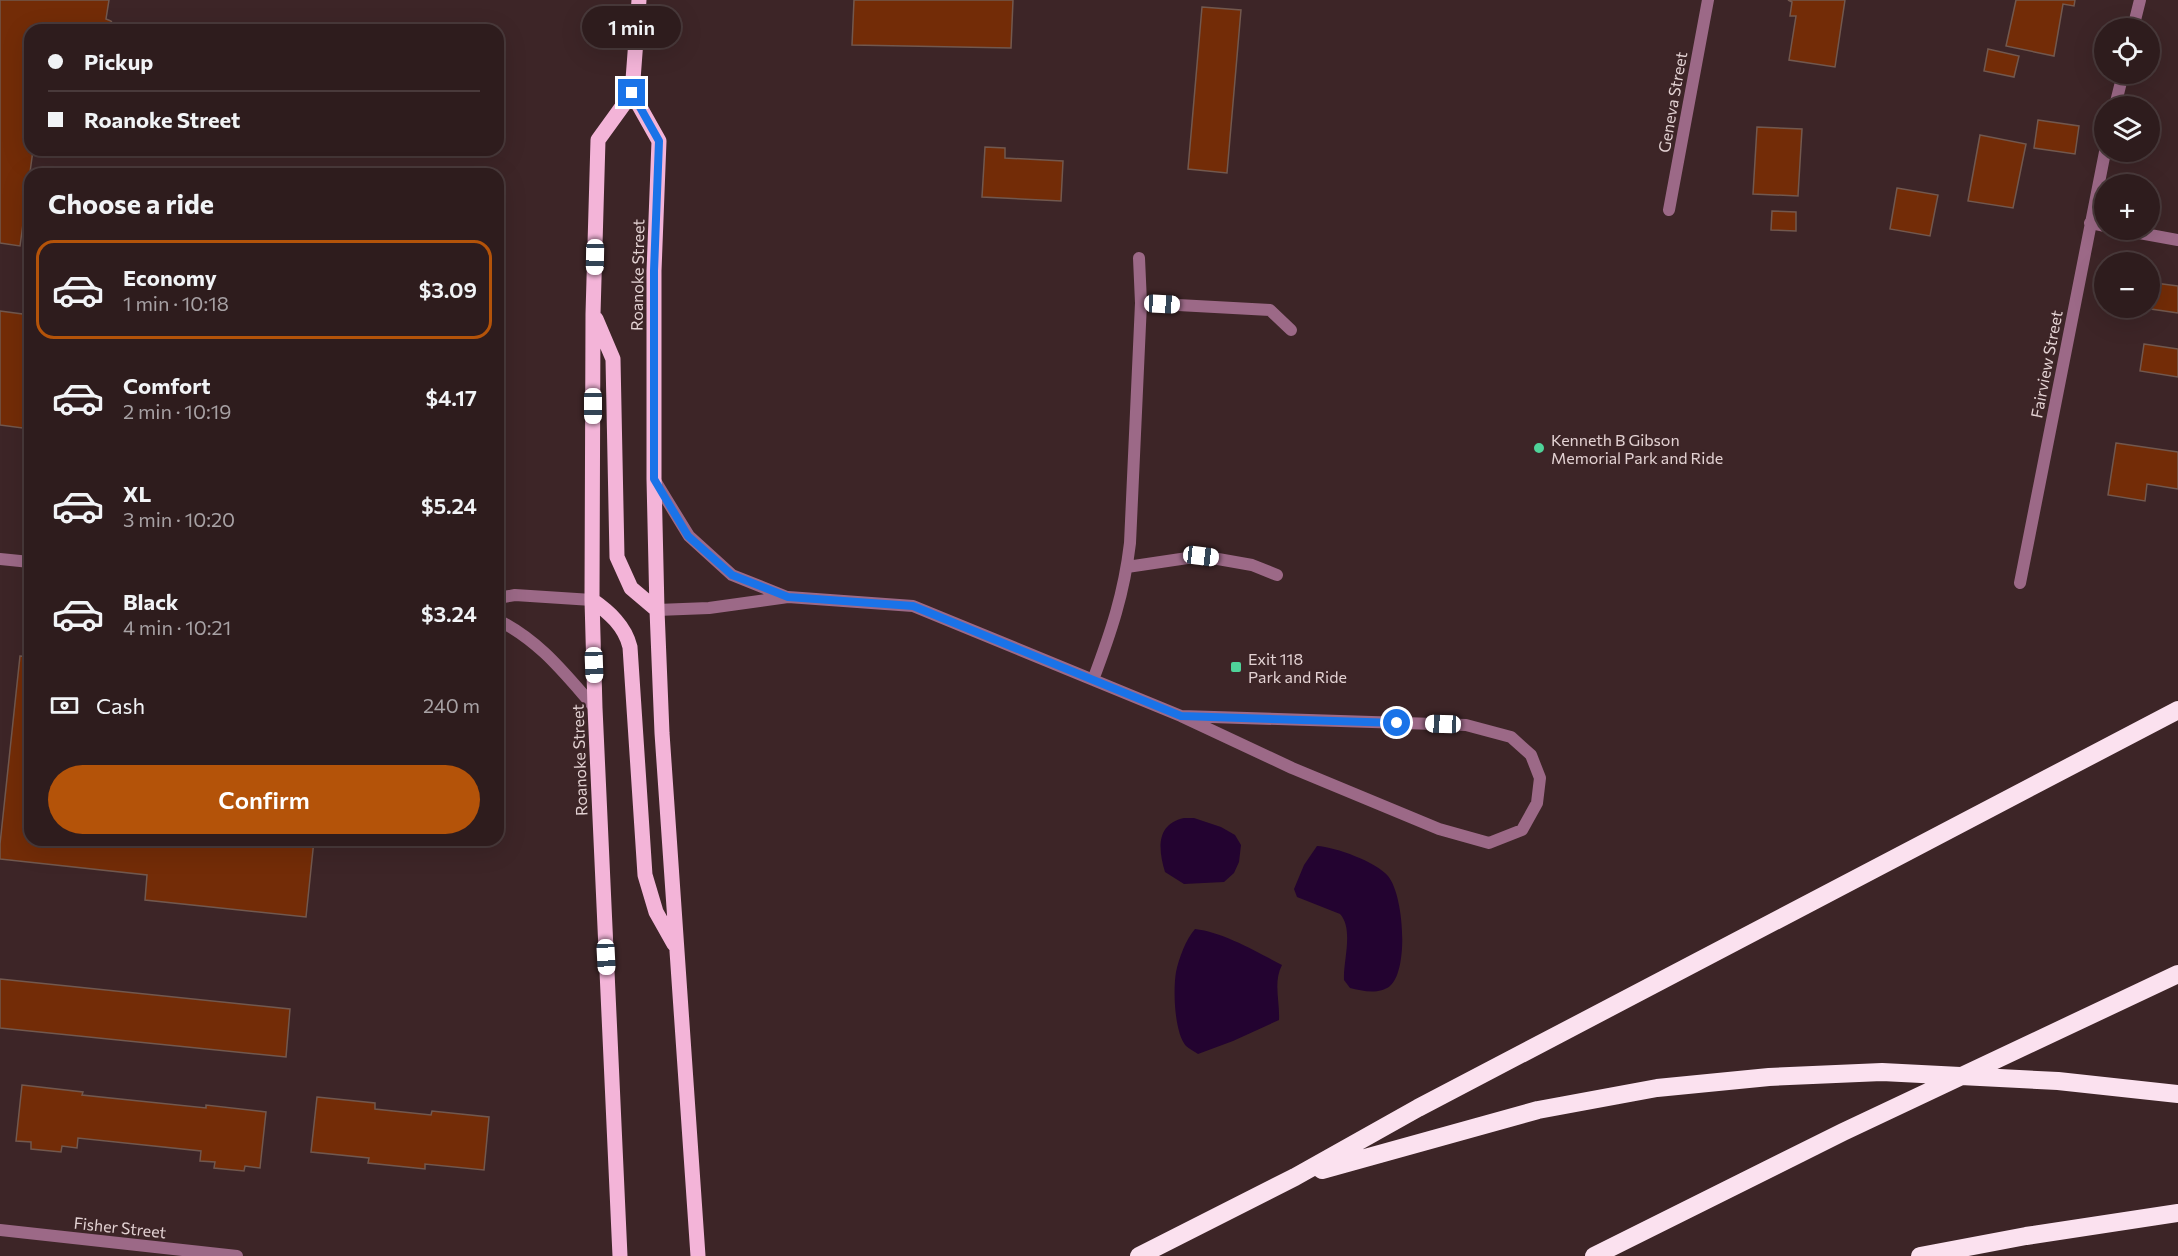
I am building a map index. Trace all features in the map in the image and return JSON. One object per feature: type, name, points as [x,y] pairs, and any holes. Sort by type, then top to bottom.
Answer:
[{"type":"highway","points":[[1139,1256],[1295,1177],[1419,1108],[2178,710]]},
{"type":"highway","points":[[1594,1256],[1843,1132],[2178,974]]},
{"type":"highway","points":[[1295,1177],[1538,1110],[1657,1088],[1758,1078],[1882,1072],[2058,1081],[2178,1094]]},
{"type":"highway","points":[[1920,1256],[2026,1236],[2178,1213]]},
{"type":"main road","points":[[632,93],[639,0]]},
{"type":"main road","name":"Roanoke Street","points":[[620,1256],[595,708],[592,600],[593,314],[598,140],[632,93],[659,141],[654,271],[654,479],[657,610],[662,733],[698,1256]]},
{"type":"main road","points":[[593,314],[613,359],[617,557],[631,588],[657,610]]},
{"type":"main road","points":[[592,600],[603,607],[621,626],[630,647],[645,875],[656,912],[676,947]]},
{"type":"street","name":"Geneva Street","points":[[1670,210],[1708,0]]},
{"type":"street","points":[[2136,18],[2140,0]]},
{"type":"street","name":"Fairview Street","points":[[2020,583],[2103,162]]},
{"type":"street","points":[[2090,223],[2094,224]]},
{"type":"street","points":[[2160,237],[2178,240]]},
{"type":"street","points":[[1093,680],[1116,617],[1130,543],[1141,303],[1139,258]]},
{"type":"street","points":[[1141,303],[1270,310],[1291,330]]},
{"type":"street","points":[[654,479],[688,536],[732,575],[788,597]]},
{"type":"street","points":[[1127,567],[1201,556],[1252,565],[1277,575]]},
{"type":"street","points":[[0,559],[24,561]]},
{"type":"street","points":[[504,597],[516,595],[592,600]]},
{"type":"street","points":[[657,610],[709,608],[788,597],[913,606],[1181,716],[1292,768],[1438,829],[1489,843],[1522,830],[1537,803],[1540,778],[1531,756],[1511,737],[1466,725],[1181,716]]},
{"type":"street","points":[[504,623],[521,632],[552,659],[595,708]]},
{"type":"street","name":"Fisher Street","points":[[0,1230],[237,1256]]},
{"type":"shaded area","points":[[1184,818],[1194,818],[1221,827],[1235,835],[1241,845],[1239,862],[1234,873],[1224,882],[1184,884],[1165,872],[1161,855],[1161,839],[1168,826]]},
{"type":"shaded area","points":[[1317,846],[1355,856],[1375,866],[1388,876],[1393,886],[1401,915],[1402,949],[1396,977],[1386,989],[1370,992],[1350,988],[1344,980],[1347,936],[1344,920],[1340,914],[1297,897],[1294,889],[1304,865]]},
{"type":"shaded area","points":[[1195,929],[1228,938],[1282,965],[1277,985],[1279,1020],[1198,1054],[1186,1046],[1182,1039],[1177,1021],[1175,999],[1175,979],[1179,961]]},
{"type":"building","points":[[0,0],[109,0],[106,19],[113,24],[24,24],[24,156],[32,156],[31,168],[24,168],[24,216],[20,246],[0,243]]},
{"type":"building","points":[[854,0],[1013,0],[1011,48],[852,45]]},
{"type":"building","points":[[1788,0],[1845,0],[1835,67],[1789,60],[1796,16],[1790,16],[1792,2]]},
{"type":"building","points":[[2016,0],[2075,0],[2074,6],[2063,4],[2054,56],[2006,46]]},
{"type":"building","points":[[1202,7],[1241,10],[1227,173],[1188,169]]},
{"type":"building","points":[[1988,49],[2019,56],[2014,77],[1984,71]]},
{"type":"building","points":[[2038,120],[2079,126],[2075,154],[2034,148]]},
{"type":"building","points":[[1757,127],[1802,129],[1798,196],[1753,194]]},
{"type":"building","points":[[1980,135],[2026,144],[2013,208],[1968,201]]},
{"type":"building","points":[[985,147],[1005,148],[1005,158],[1063,161],[1061,201],[982,197]]},
{"type":"building","points":[[1897,188],[1938,195],[1930,236],[1890,229]]},
{"type":"building","points":[[1772,211],[1796,212],[1796,231],[1771,230]]},
{"type":"building","points":[[2160,284],[2178,286],[2178,313],[2160,310]]},
{"type":"building","points":[[0,311],[24,314],[24,428],[0,425]]},
{"type":"building","points":[[2144,344],[2178,349],[2178,377],[2140,371]]},
{"type":"building","points":[[2116,443],[2178,452],[2178,489],[2147,484],[2145,501],[2108,495]]},
{"type":"building","points":[[20,656],[24,656],[24,846],[313,846],[306,917],[145,900],[147,875],[0,859]]},
{"type":"building","points":[[0,979],[290,1009],[286,1057],[0,1028]]},
{"type":"building","points":[[22,1085],[83,1092],[82,1095],[266,1112],[260,1168],[245,1166],[244,1171],[214,1168],[215,1162],[200,1161],[201,1151],[78,1138],[77,1148],[62,1146],[61,1152],[31,1149],[31,1142],[16,1141]]},
{"type":"building","points":[[317,1097],[375,1103],[375,1109],[431,1115],[432,1111],[489,1117],[484,1170],[425,1164],[425,1169],[368,1163],[369,1158],[311,1152]]},
{"type":"place","name":"Kenneth B Gibson Memorial Park and Ride","points":[[1539,448]]},
{"type":"place","name":"Exit 118 Park and Ride","points":[[1236,667]]},
{"type":"route","points":[[632,93],[659,141],[654,271],[654,479],[688,536],[732,575],[788,597],[913,606],[1181,716],[1397,723]]}]
